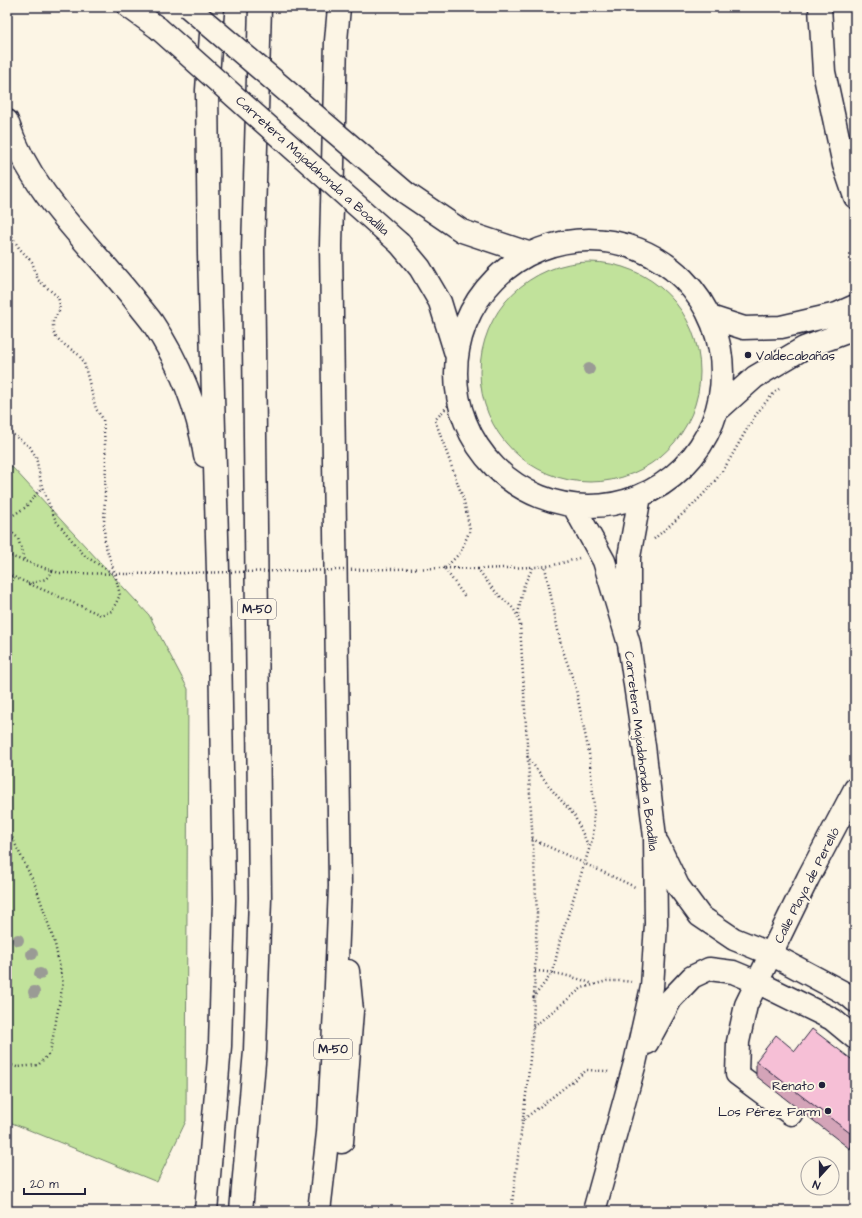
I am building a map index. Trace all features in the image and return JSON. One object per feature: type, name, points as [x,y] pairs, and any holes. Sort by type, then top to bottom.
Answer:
[{"type":"main road","name":"Carretera Majadahonda a Boadilla","points":[[129,7],[158,28],[400,244],[420,268],[440,302],[456,354]]},
{"type":"main road","points":[[188,7],[406,193],[462,231],[528,254]]},
{"type":"main road","points":[[206,1211],[220,1046],[224,900],[217,535],[209,254],[208,106],[213,7]]},
{"type":"main road","name":"M-50","points":[[241,1211],[255,1051],[260,898],[253,250],[260,7]]},
{"type":"main road","name":"M-50","points":[[319,1211],[328,1133],[340,886],[331,246],[336,41],[339,7]]},
{"type":"main road","points":[[820,7],[824,72],[844,165],[855,197]]},
{"type":"main road","points":[[7,121],[26,164],[49,200],[152,321],[176,361],[193,404],[204,451],[217,535]]},
{"type":"main road","points":[[568,241],[611,241],[618,243],[652,255],[686,281],[710,317],[720,347],[722,379],[717,411],[700,446],[674,475],[640,496],[607,504],[573,505],[532,493],[497,470],[471,436],[457,396],[456,354],[468,313],[493,278],[528,254],[568,241]]},
{"type":"main road","points":[[710,317],[744,328],[781,327],[837,314],[855,306]]},
{"type":"main road","points":[[717,411],[755,377],[804,348],[855,329]]},
{"type":"main road","name":"Carretera Majadahonda a Boadilla","points":[[594,1211],[633,1073],[652,987],[656,924],[655,837],[644,746],[629,644],[629,557],[640,496]]},
{"type":"main road","name":"Carretera Majadahonda a Boadilla","points":[[573,505],[604,561],[629,644]]},
{"type":"main road","name":"Calle Playa de Perelló","points":[[791,1114],[737,1074],[738,1042],[746,1005],[808,878],[855,789]]},
{"type":"main road","points":[[655,837],[678,886],[700,916],[734,939],[771,954],[848,995],[855,1001]]},
{"type":"main road","points":[[334,1211],[343,1134],[352,1010],[340,886]]},
{"type":"main road","points":[[633,1073],[671,999],[692,977],[709,970],[733,972],[757,982],[832,1019],[855,1038]]},
{"type":"path","points":[[7,214],[9,220],[8,230],[11,237],[32,262],[38,280],[58,297],[60,305],[59,311],[53,321],[53,331],[56,337],[79,355],[84,363],[96,409],[103,419],[106,459],[104,524],[105,544],[120,595],[112,611],[101,615],[7,574]]},
{"type":"path","points":[[632,542],[651,542],[698,500],[724,468],[757,412],[777,390],[783,386]]},
{"type":"path","points":[[445,568],[460,553],[470,530],[464,501],[435,420],[457,396]]},
{"type":"path","points":[[7,430],[30,447],[36,457],[42,487],[56,521],[84,556],[115,574]]},
{"type":"path","points":[[7,519],[26,507],[42,487]]},
{"type":"path","points":[[7,528],[18,538],[24,560]]},
{"type":"path","points":[[7,555],[60,573],[131,574],[545,567],[573,560],[597,549]]},
{"type":"path","points":[[511,1211],[528,1079],[533,1027],[537,913],[527,755],[524,676],[518,615],[524,585],[533,567]]},
{"type":"path","points":[[533,998],[553,972],[560,940],[593,838],[594,806],[589,753],[575,685],[561,645],[545,567]]},
{"type":"path","points":[[445,568],[465,596]]},
{"type":"path","points":[[478,569],[496,592],[508,602],[518,615]]},
{"type":"path","points":[[28,584],[46,579],[53,570]]},
{"type":"path","points":[[527,755],[552,790],[574,815],[589,848]]},
{"type":"path","points":[[7,827],[36,887],[55,944],[63,983],[50,1053],[38,1065],[17,1067],[7,1064]]},
{"type":"path","points":[[532,840],[656,896]]},
{"type":"path","points":[[535,971],[553,972],[580,979],[594,985]]},
{"type":"path","points":[[533,1027],[582,988],[607,981],[624,981],[652,987]]},
{"type":"path","points":[[523,1119],[587,1070],[633,1073]]},
{"type":"green space","points":[[590,262],[611,264],[642,275],[668,294],[687,320],[698,351],[700,372],[698,393],[687,424],[668,450],[642,469],[611,480],[590,482],[569,480],[538,469],[512,450],[493,424],[482,393],[480,372],[482,351],[493,320],[512,294],[538,275],[569,264]]},
{"type":"green space","points":[[7,464],[12,467],[149,615],[188,689],[186,1121],[157,1182],[7,1121]]},
{"type":"building","name":"Los Pérez Farm","points":[[812,1029],[855,1062],[855,1130],[853,1129],[850,1133],[756,1061],[776,1035],[795,1051]]},
{"type":"place","name":"Valdecabañas","points":[[748,355]]},
{"type":"place","name":"Renato","points":[[822,1085]]},
{"type":"place","name":"Los Pérez Farm","points":[[828,1111]]}]
